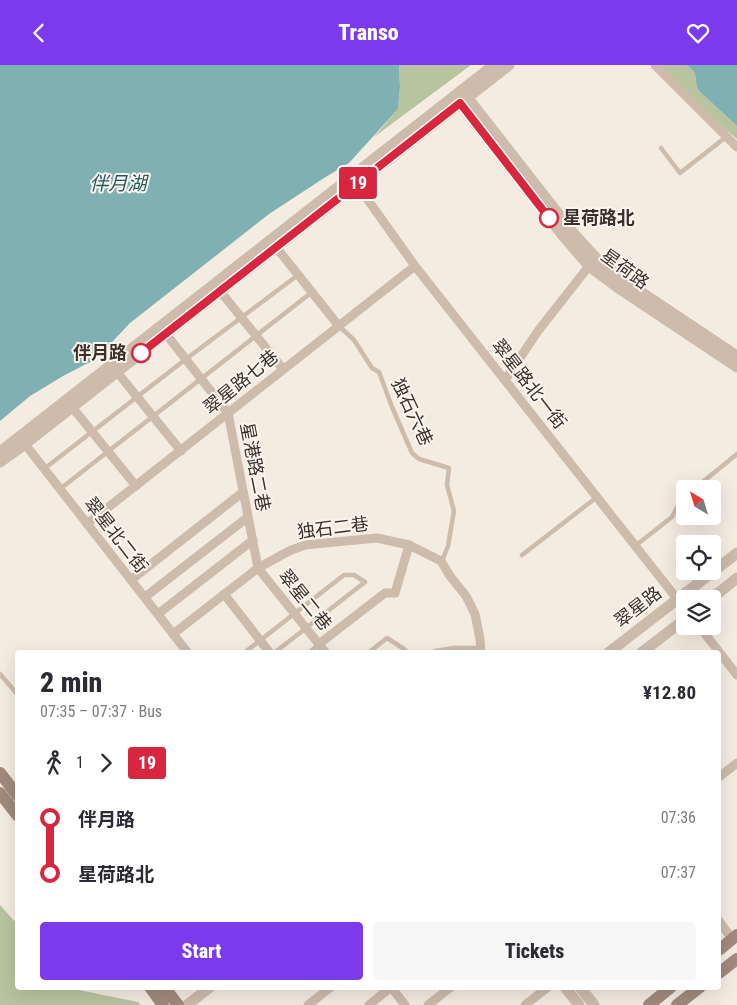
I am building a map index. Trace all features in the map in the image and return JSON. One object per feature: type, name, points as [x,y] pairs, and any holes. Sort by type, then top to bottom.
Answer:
[{"type":"main road","points":[[0,773],[15,791]]},
{"type":"main road","points":[[0,793],[15,812]]},
{"type":"main road","points":[[721,948],[734,937]]},
{"type":"main road","points":[[721,971],[737,959]]},
{"type":"main road","points":[[649,1005],[667,990]]},
{"type":"main road","points":[[677,1005],[696,990]]},
{"type":"main road","points":[[168,993],[178,1005]]},
{"type":"street","points":[[461,97],[494,65]]},
{"type":"street","points":[[0,462],[22,440],[461,97],[509,65]]},
{"type":"street","points":[[655,65],[737,147]]},
{"type":"street","name":"星荷路","points":[[461,97],[565,238],[620,289],[737,367]]},
{"type":"street","points":[[0,452],[72,407],[276,247],[354,181]]},
{"type":"street","name":"翠星路北一街","points":[[354,181],[415,265],[676,598]]},
{"type":"street","points":[[276,247],[338,325]]},
{"type":"street","points":[[505,381],[538,331],[593,262]]},
{"type":"street","name":"星荷路","points":[[593,262],[737,356]]},
{"type":"street","name":"翠星路七巷","points":[[87,524],[415,265]]},
{"type":"street","points":[[220,291],[283,369]]},
{"type":"street","name":"星港路二巷","points":[[166,334],[228,413],[258,568]]},
{"type":"street","points":[[117,371],[180,451]]},
{"type":"street","points":[[72,407],[136,486]]},
{"type":"street","name":"翠星北二街","points":[[22,440],[186,650]]},
{"type":"street","points":[[131,580],[243,492]]},
{"type":"street","points":[[145,597],[248,517]]},
{"type":"street","name":"独石二巷","points":[[173,634],[258,568],[289,551],[305,545],[377,538],[409,545],[441,561]]},
{"type":"street","points":[[158,614],[253,540]]},
{"type":"street","points":[[319,644],[385,593],[395,593],[409,545]]},
{"type":"street","name":"翠星路","points":[[689,590],[737,553]]},
{"type":"street","points":[[441,561],[466,596],[475,614],[481,650]]},
{"type":"street","name":"翠星二巷","points":[[258,568],[324,650]]},
{"type":"street","points":[[721,591],[737,578]]},
{"type":"street","points":[[224,594],[269,650]]},
{"type":"street","name":"翠星路","points":[[612,650],[676,600]]},
{"type":"street","points":[[646,650],[676,626]]},
{"type":"street","points":[[706,635],[718,650]]},
{"type":"street","points":[[721,654],[737,675]]},
{"type":"street","points":[[721,775],[737,763]]},
{"type":"street","points":[[721,923],[734,937]]},
{"type":"street","points":[[187,1005],[206,990]]},
{"type":"street","points":[[308,1005],[327,990]]},
{"type":"street","points":[[369,1005],[387,990]]},
{"type":"street","points":[[393,990],[405,1005]]},
{"type":"street","points":[[428,1005],[447,990]]},
{"type":"street","points":[[525,1005],[544,990]]},
{"type":"street","points":[[567,990],[579,1005]]},
{"type":"street","points":[[582,990],[594,1005]]},
{"type":"lane","points":[[661,148],[680,173],[726,137]]},
{"type":"lane","points":[[44,469],[298,275]]},
{"type":"lane","points":[[60,489],[312,293]]},
{"type":"lane","name":"独石六巷","points":[[338,325],[354,340],[372,368],[379,372],[412,453],[419,459],[448,468],[447,485],[454,511],[448,546],[441,561]]},
{"type":"lane","points":[[705,480],[737,454]]},
{"type":"lane","points":[[522,555],[596,497]]},
{"type":"lane","points":[[635,546],[672,517],[676,510]]},
{"type":"lane","points":[[248,650],[344,575],[354,575],[365,582],[276,650]]},
{"type":"lane","points":[[372,650],[387,638],[405,650]]},
{"type":"lane","points":[[312,650],[319,644]]},
{"type":"lane","points":[[441,650],[454,648],[481,650]]},
{"type":"lane","points":[[0,674],[15,692]]},
{"type":"green space","points":[[399,65],[471,65],[374,137],[398,109]]},
{"type":"green space","points":[[656,65],[686,65],[690,68],[695,74],[699,91],[737,126],[737,139],[678,89]]},
{"type":"green space","points":[[0,905],[15,922],[15,990],[79,990],[138,1002],[141,1005],[0,1005]]},
{"type":"water","name":"伴月湖","points":[[0,65],[399,65],[400,87],[398,109],[349,163],[269,214],[130,323],[96,359],[30,396],[0,421]]},
{"type":"water","points":[[686,65],[737,65],[737,126],[699,91],[695,74]]},
{"type":"bus line","name":"19","points":[[141,353],[460,103],[549,218]]},
{"type":"place","name":"星荷路北","points":[[549,218]]},
{"type":"place","name":"伴月路","points":[[141,353]]}]
